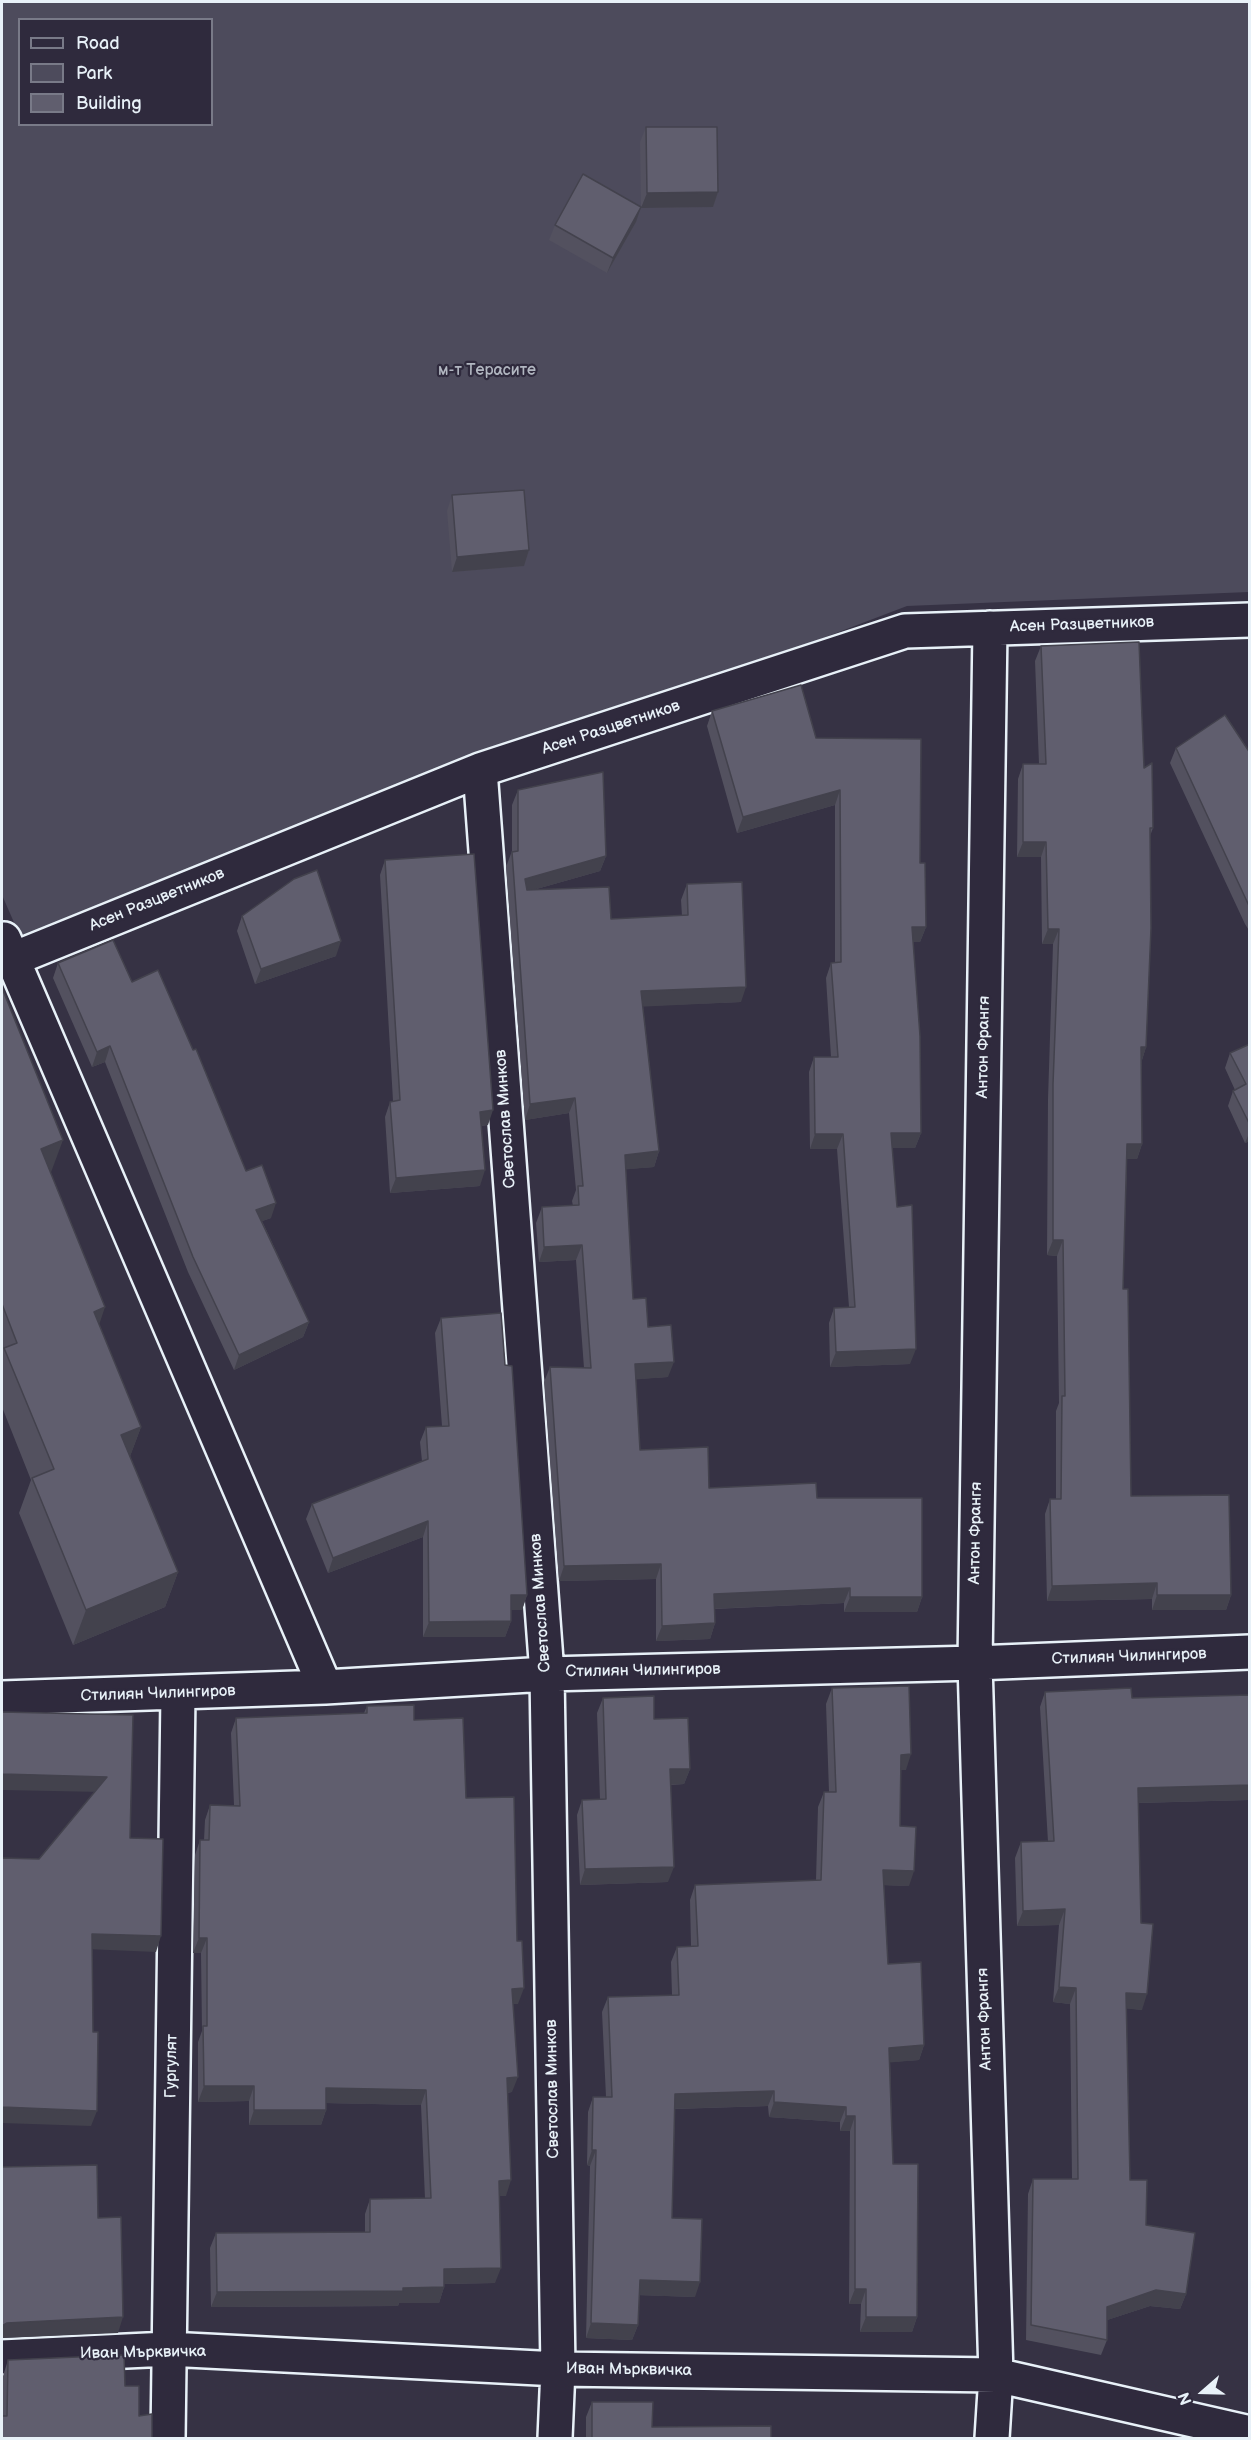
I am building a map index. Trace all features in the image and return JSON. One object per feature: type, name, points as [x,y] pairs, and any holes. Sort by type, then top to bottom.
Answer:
[{"type":"street","name":"Асен Разцветников","points":[[5,949],[480,770],[906,631],[1247,625]]},
{"type":"street","name":"Антон Франгя","points":[[990,628],[975,1663],[996,2375],[993,2439]]},
{"type":"street","name":"Светослав Минков","points":[[480,770],[547,1674],[558,2369],[555,2439]]},
{"type":"street","points":[[5,949],[325,1687]]},
{"type":"street","name":"Стилиян Чилингиров","points":[[2,1698],[178,1694],[547,1674],[975,1663],[1250,1652]]},
{"type":"street","name":"Гургулят","points":[[168,2439],[178,1694]]},
{"type":"street","name":"Иван Мърквичка","points":[[2,2357],[168,2349],[558,2369],[996,2375],[1250,2433]]},
{"type":"green space","name":"м-т Терасите","points":[[2,2],[1249,2],[1249,592],[907,606],[23,943],[2,895]]},
{"type":"building","points":[[646,127],[717,127],[718,192],[647,193]]},
{"type":"building","points":[[583,174],[641,207],[613,258],[555,225]]},
{"type":"building","points":[[524,490],[529,550],[457,557],[452,495]]},
{"type":"building","points":[[1139,642],[1144,768],[1152,763],[1153,828],[1150,828],[1151,928],[1146,1047],[1141,1047],[1142,1144],[1127,1144],[1123,1289],[1128,1289],[1131,1496],[1229,1495],[1231,1595],[1157,1595],[1157,1583],[1052,1586],[1050,1499],[1061,1499],[1062,1396],[1065,1396],[1063,1240],[1053,1240],[1053,1084],[1059,929],[1048,929],[1046,842],[1023,842],[1023,764],[1046,764],[1041,646]]},
{"type":"building","points":[[801,685],[816,738],[921,739],[920,863],[925,863],[926,927],[912,927],[920,1036],[921,1133],[891,1133],[897,1207],[912,1205],[916,1349],[836,1352],[834,1308],[855,1307],[843,1134],[815,1134],[814,1057],[838,1057],[831,963],[841,962],[840,790],[743,817],[712,711]]},
{"type":"building","points":[[1225,715],[1250,753],[1250,908],[1176,748]]},
{"type":"building","points":[[603,772],[606,856],[525,879],[527,890],[609,887],[611,919],[688,915],[687,884],[742,882],[746,987],[641,991],[659,1151],[625,1155],[633,1299],[646,1298],[648,1327],[671,1325],[674,1362],[635,1364],[640,1450],[708,1447],[709,1488],[816,1483],[817,1498],[922,1498],[922,1597],[850,1597],[850,1588],[714,1594],[715,1623],[662,1626],[661,1564],[564,1566],[550,1367],[591,1368],[582,1245],[544,1247],[542,1207],[579,1205],[578,1186],[583,1186],[575,1098],[530,1104],[512,852],[518,851],[518,790]]},
{"type":"building","points":[[474,854],[493,1110],[480,1112],[485,1170],[396,1178],[390,1102],[400,1100],[385,860]]},
{"type":"building","points":[[317,870],[341,941],[261,969],[242,916],[294,879]]},
{"type":"building","points":[[113,940],[132,982],[158,970],[193,1050],[196,1049],[246,1171],[262,1165],[276,1203],[256,1210],[309,1322],[239,1355],[193,1257],[110,1046],[97,1052],[58,963]]},
{"type":"building","points":[[2,988],[63,1140],[41,1149],[105,1307],[94,1312],[141,1427],[121,1435],[178,1572],[86,1610],[32,1478],[54,1469],[4,1348],[17,1343],[2,1304]]},
{"type":"building","points":[[1250,1044],[1250,1125],[1233,1091],[1246,1084],[1230,1053]]},
{"type":"building","points":[[501,1313],[505,1365],[512,1366],[527,1595],[511,1595],[511,1621],[429,1622],[428,1521],[333,1558],[312,1504],[428,1459],[426,1427],[449,1426],[441,1318]]},
{"type":"building","points":[[909,1686],[911,1754],[901,1755],[900,1826],[916,1827],[914,1871],[883,1870],[888,1964],[921,1962],[924,2045],[889,2048],[893,2164],[918,2164],[917,2317],[866,2317],[866,2289],[855,2289],[855,2116],[846,2116],[846,2107],[774,2102],[774,2091],[675,2094],[672,2218],[702,2219],[700,2282],[640,2280],[638,2325],[591,2323],[596,2150],[592,2150],[593,2097],[612,2097],[608,1997],[679,1995],[677,1947],[698,1946],[695,1885],[821,1880],[824,1792],[836,1792],[832,1688]]},
{"type":"building","points":[[1131,1688],[1132,1698],[1250,1695],[1250,1785],[1138,1788],[1141,1923],[1153,1924],[1147,1994],[1126,1993],[1130,2180],[1147,2180],[1146,2225],[1195,2233],[1186,2294],[1156,2290],[1107,2307],[1107,2340],[1031,2325],[1033,2179],[1078,2179],[1076,1988],[1059,1987],[1065,1909],[1023,1911],[1021,1842],[1054,1841],[1045,1692]]},
{"type":"building","points":[[654,1696],[654,1719],[688,1718],[690,1769],[670,1769],[674,1867],[585,1869],[582,1800],[606,1799],[603,1698]]},
{"type":"building","points":[[414,1705],[414,1720],[463,1718],[466,1798],[514,1797],[517,1941],[522,1941],[524,1988],[512,1989],[518,2077],[507,2078],[511,2180],[499,2181],[501,2268],[444,2269],[444,2287],[403,2288],[403,2291],[217,2292],[216,2233],[370,2232],[370,2199],[431,2198],[426,2090],[326,2088],[326,2110],[254,2110],[254,2086],[204,2086],[203,2026],[207,2026],[207,1938],[199,1938],[200,1840],[209,1840],[210,1805],[240,1806],[236,1718],[367,1713],[367,1706]]},
{"type":"building","points":[[2,1712],[133,1715],[130,1838],[163,1839],[161,1936],[92,1934],[93,2032],[98,2032],[97,2111],[2,2107],[2,1858],[39,1859],[107,1777],[2,1774]]},
{"type":"building","points":[[97,2165],[98,2218],[121,2217],[123,2317],[7,2323],[2,2326],[2,2167]]},
{"type":"building","points":[[124,2355],[125,2386],[139,2386],[139,2416],[152,2414],[152,2439],[2,2439],[2,2416],[7,2416],[8,2360]]},
{"type":"building","points":[[592,2402],[653,2402],[652,2427],[771,2426],[771,2439],[592,2439]]}]
